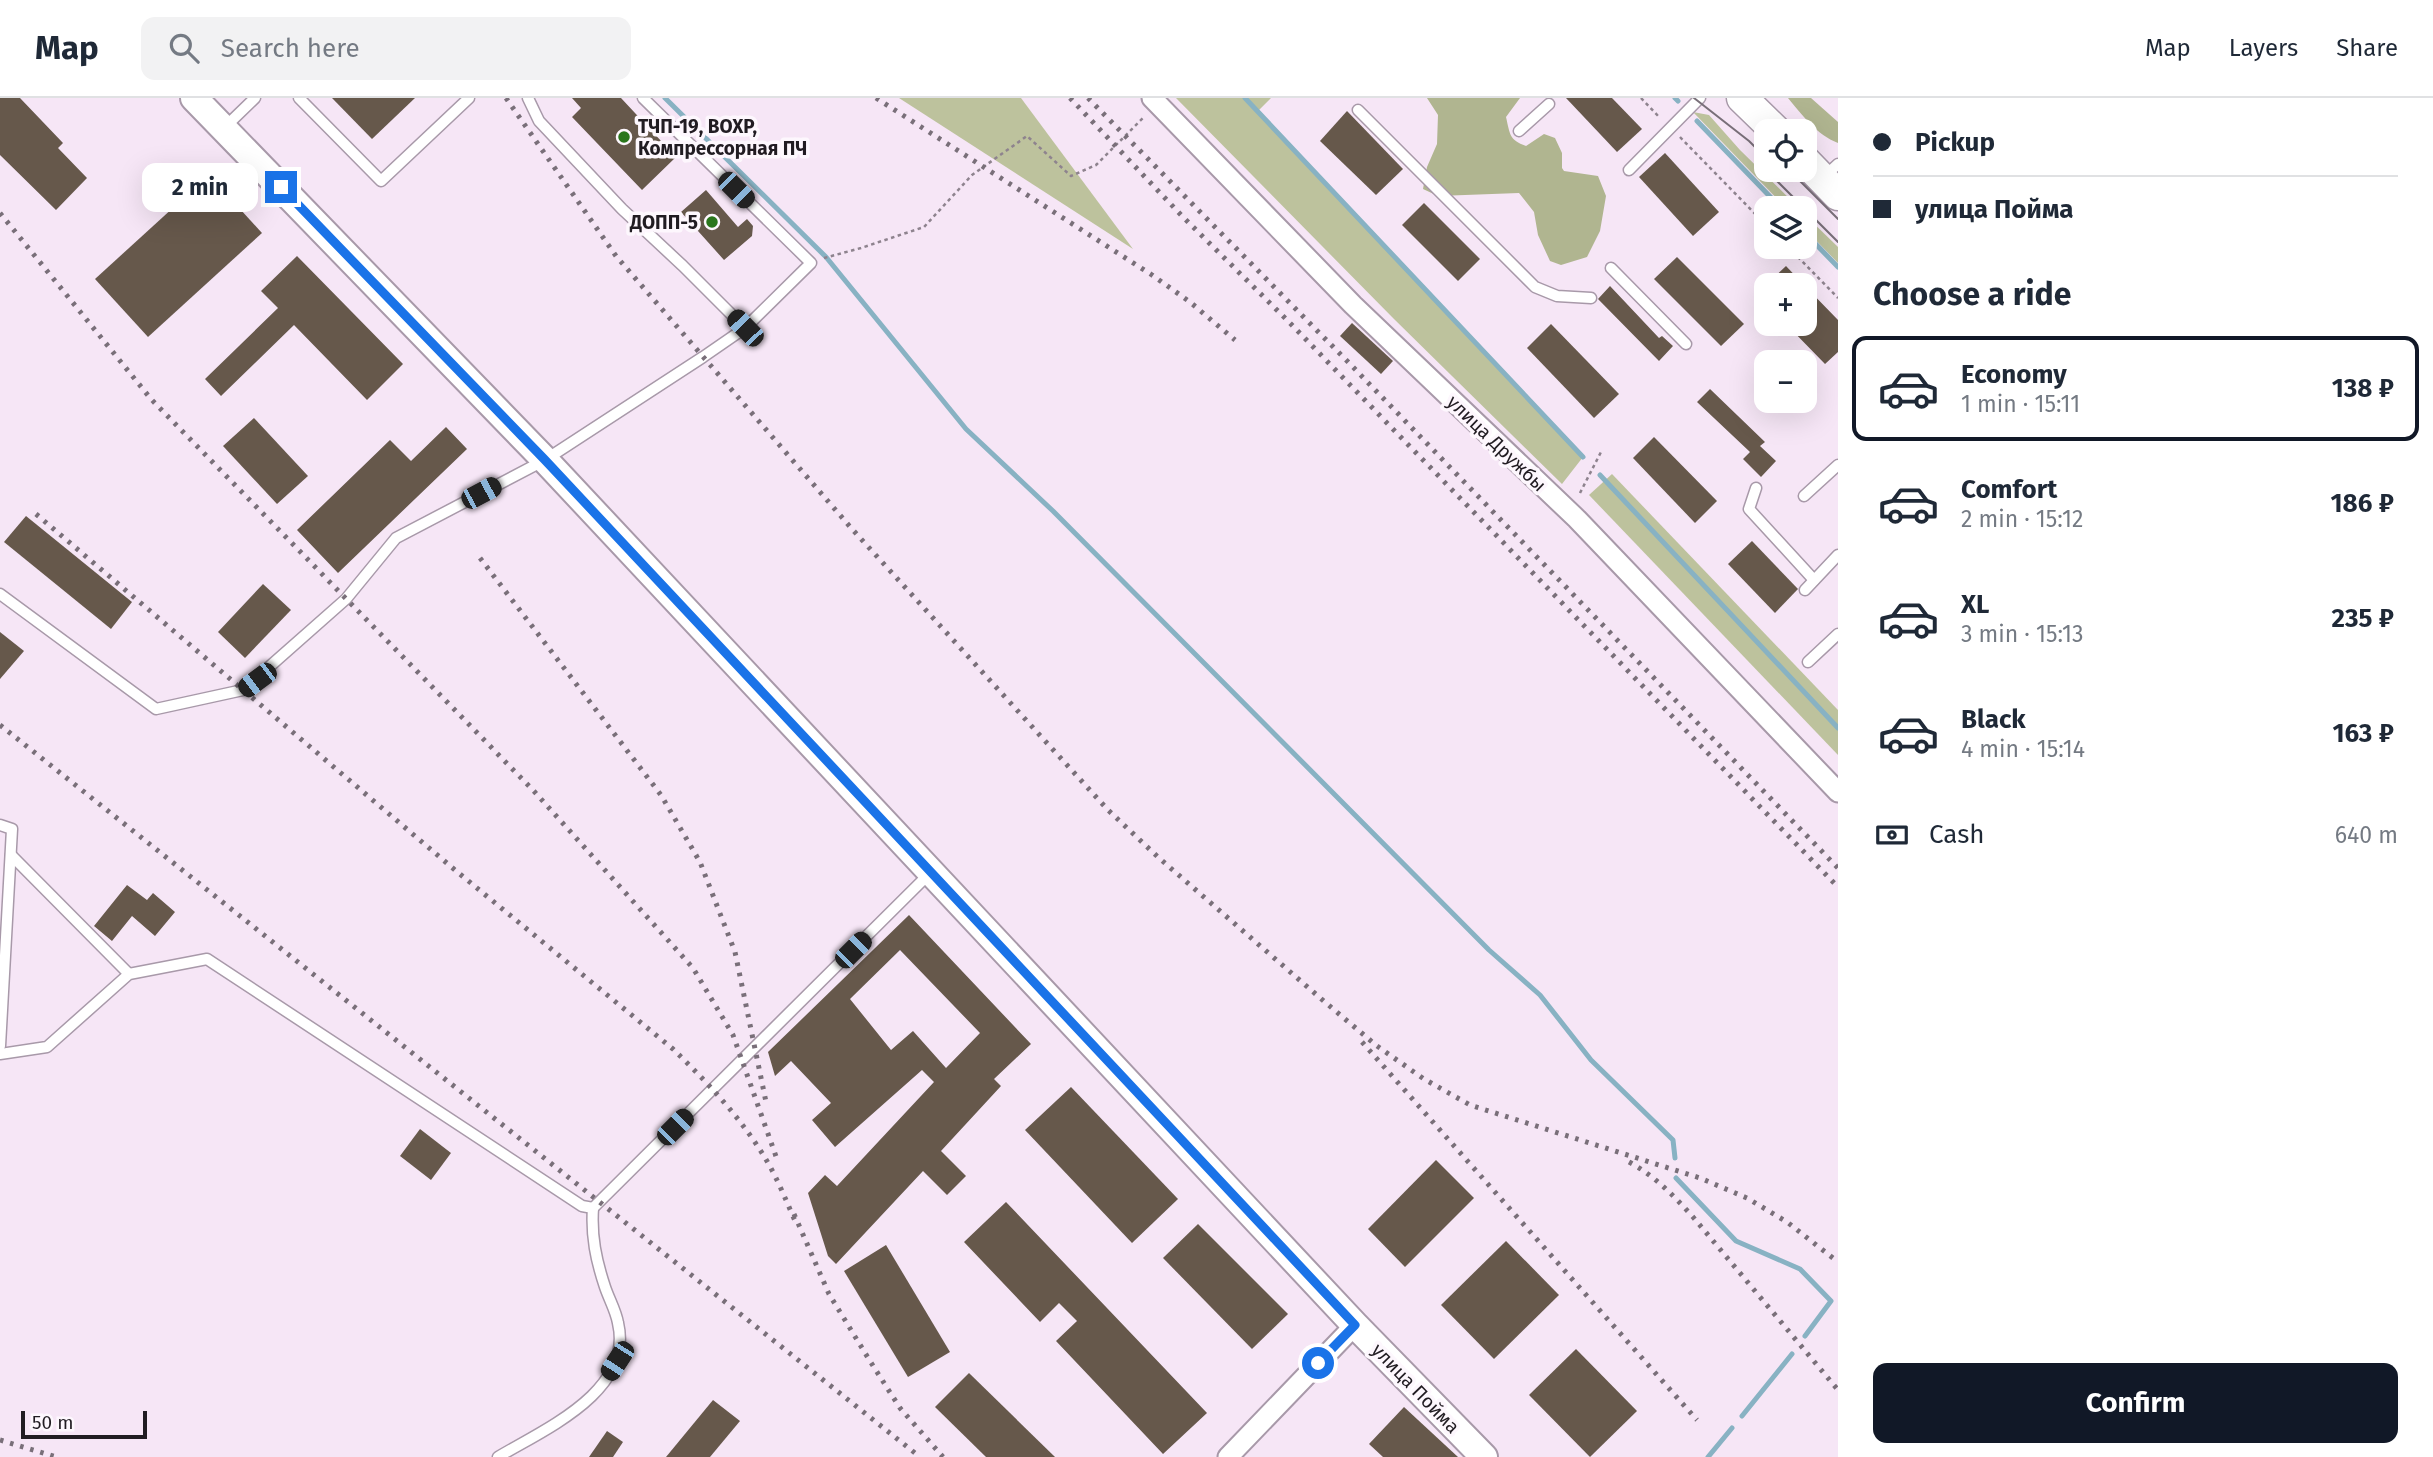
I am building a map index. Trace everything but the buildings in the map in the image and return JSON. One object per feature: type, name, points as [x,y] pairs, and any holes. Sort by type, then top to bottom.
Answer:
[{"type":"main road","name":"улица Пойма","points":[[194,98],[545,460],[1355,1325],[1484,1457]]},
{"type":"main road","points":[[1742,98],[1764,119]]},
{"type":"street","name":"улица Дружбы","points":[[1155,101],[1353,305],[1577,519],[1838,792]]},
{"type":"street","points":[[1228,1457],[1355,1325]]},
{"type":"lane","points":[[224,129],[255,98]]},
{"type":"lane","points":[[299,98],[381,181],[469,98]]},
{"type":"lane","points":[[528,98],[539,121],[566,150],[622,209],[745,328]]},
{"type":"lane","points":[[0,594],[156,709],[243,691],[346,598],[396,538],[545,460],[745,328],[811,263],[643,98]]},
{"type":"lane","points":[[1629,170],[1700,98]]},
{"type":"lane","points":[[1519,131],[1549,104]]},
{"type":"lane","points":[[1357,110],[1535,287],[1557,296],[1591,298]]},
{"type":"lane","points":[[1611,268],[1686,344]]},
{"type":"lane","points":[[1804,496],[1838,465]]},
{"type":"lane","points":[[1756,488],[1749,509],[1814,580]]},
{"type":"lane","points":[[1805,590],[1838,555]]},
{"type":"lane","points":[[1808,662],[1838,634]]},
{"type":"lane","points":[[0,825],[12,829],[0,1046]]},
{"type":"lane","points":[[11,855],[129,974]]},
{"type":"lane","points":[[498,1457],[577,1409],[600,1389],[617,1361],[620,1331],[596,1254],[592,1233],[593,1208],[931,872]]},
{"type":"lane","points":[[0,1054],[47,1047],[129,974],[207,959],[582,1206],[593,1208]]},
{"type":"path","points":[[1641,98],[1754,213]]},
{"type":"path","points":[[811,263],[924,227],[972,175],[1027,135],[1071,176],[1096,165],[1155,101]]},
{"type":"path","points":[[1799,259],[1838,298]]},
{"type":"path","points":[[1580,493],[1602,450]]},
{"type":"green space","points":[[899,98],[1021,98],[1133,249]]},
{"type":"green space","points":[[1176,98],[1271,98],[1258,111],[1583,457],[1562,484],[1394,319]]},
{"type":"green space","points":[[1427,98],[1520,98],[1506,117],[1513,139],[1526,146],[1544,134],[1555,138],[1562,153],[1564,171],[1598,176],[1606,196],[1600,231],[1587,257],[1561,265],[1550,261],[1538,235],[1534,212],[1519,193],[1438,196],[1423,189],[1427,167],[1437,144],[1438,115]]},
{"type":"green space","points":[[1788,98],[1811,98],[1838,122],[1838,143],[1817,130],[1817,119],[1804,118]]},
{"type":"green space","points":[[1693,112],[1709,115],[1754,164],[1754,175]]},
{"type":"green space","points":[[1761,182],[1773,182],[1787,196],[1774,196]]},
{"type":"green space","points":[[1817,227],[1838,247],[1838,263],[1817,241]]},
{"type":"green space","points":[[1612,474],[1838,710],[1838,755],[1589,495]]},
{"type":"waterway","points":[[665,98],[826,257],[966,429],[1053,511],[1489,950],[1540,995],[1591,1060],[1673,1140],[1675,1158]]},
{"type":"waterway","points":[[1245,98],[1583,457]]},
{"type":"waterway","points":[[1675,98],[1678,101]]},
{"type":"waterway","points":[[1697,121],[1769,196]]},
{"type":"waterway","points":[[1817,245],[1838,267]]},
{"type":"waterway","points":[[1600,475],[1838,728]]},
{"type":"waterway","points":[[1676,1178],[1736,1241],[1800,1269],[1831,1301],[1805,1336]]},
{"type":"waterway","points":[[1742,1416],[1792,1354]]},
{"type":"waterway","points":[[1708,1457],[1732,1428]]},
{"type":"tram line","points":[[1694,98],[1754,146]]},
{"type":"tram line","points":[[1778,182],[1838,242]]},
{"type":"tram line","points":[[1801,182],[1838,219]]},
{"type":"railway","points":[[506,98],[616,256],[852,529],[1108,810],[1159,858],[1377,1046],[1424,1079],[1470,1105],[1700,1178],[1747,1198],[1787,1222],[1838,1262]]},
{"type":"railway","points":[[876,98],[1152,275],[1190,302],[1235,340]]},
{"type":"railway","points":[[1070,98],[1838,887]]},
{"type":"railway","points":[[1088,98],[1838,868]]},
{"type":"railway","points":[[0,213],[151,399],[532,789],[693,968],[733,1035],[778,1162]]},
{"type":"railway","points":[[36,514],[455,870],[673,1049],[712,1089],[748,1132],[772,1170],[796,1223]]},
{"type":"railway","points":[[480,558],[661,795],[700,862],[735,952],[766,1102]]},
{"type":"railway","points":[[0,725],[920,1457]]},
{"type":"railway","points":[[1362,1042],[1697,1420]]},
{"type":"railway","points":[[1629,1162],[1656,1180],[1686,1209],[1838,1390]]},
{"type":"railway","points":[[794,1214],[829,1294],[870,1361],[900,1408],[943,1457]]},
{"type":"railway","points":[[0,1440],[56,1457]]},
{"type":"place","name":"ТЧП-19, ВОХР, Компрессорная ПЧ","points":[[624,137]]},
{"type":"place","name":"ДОПП-5","points":[[712,222]]},
{"type":"route","points":[[281,187],[545,460],[1355,1325],[1318,1363]]}]
